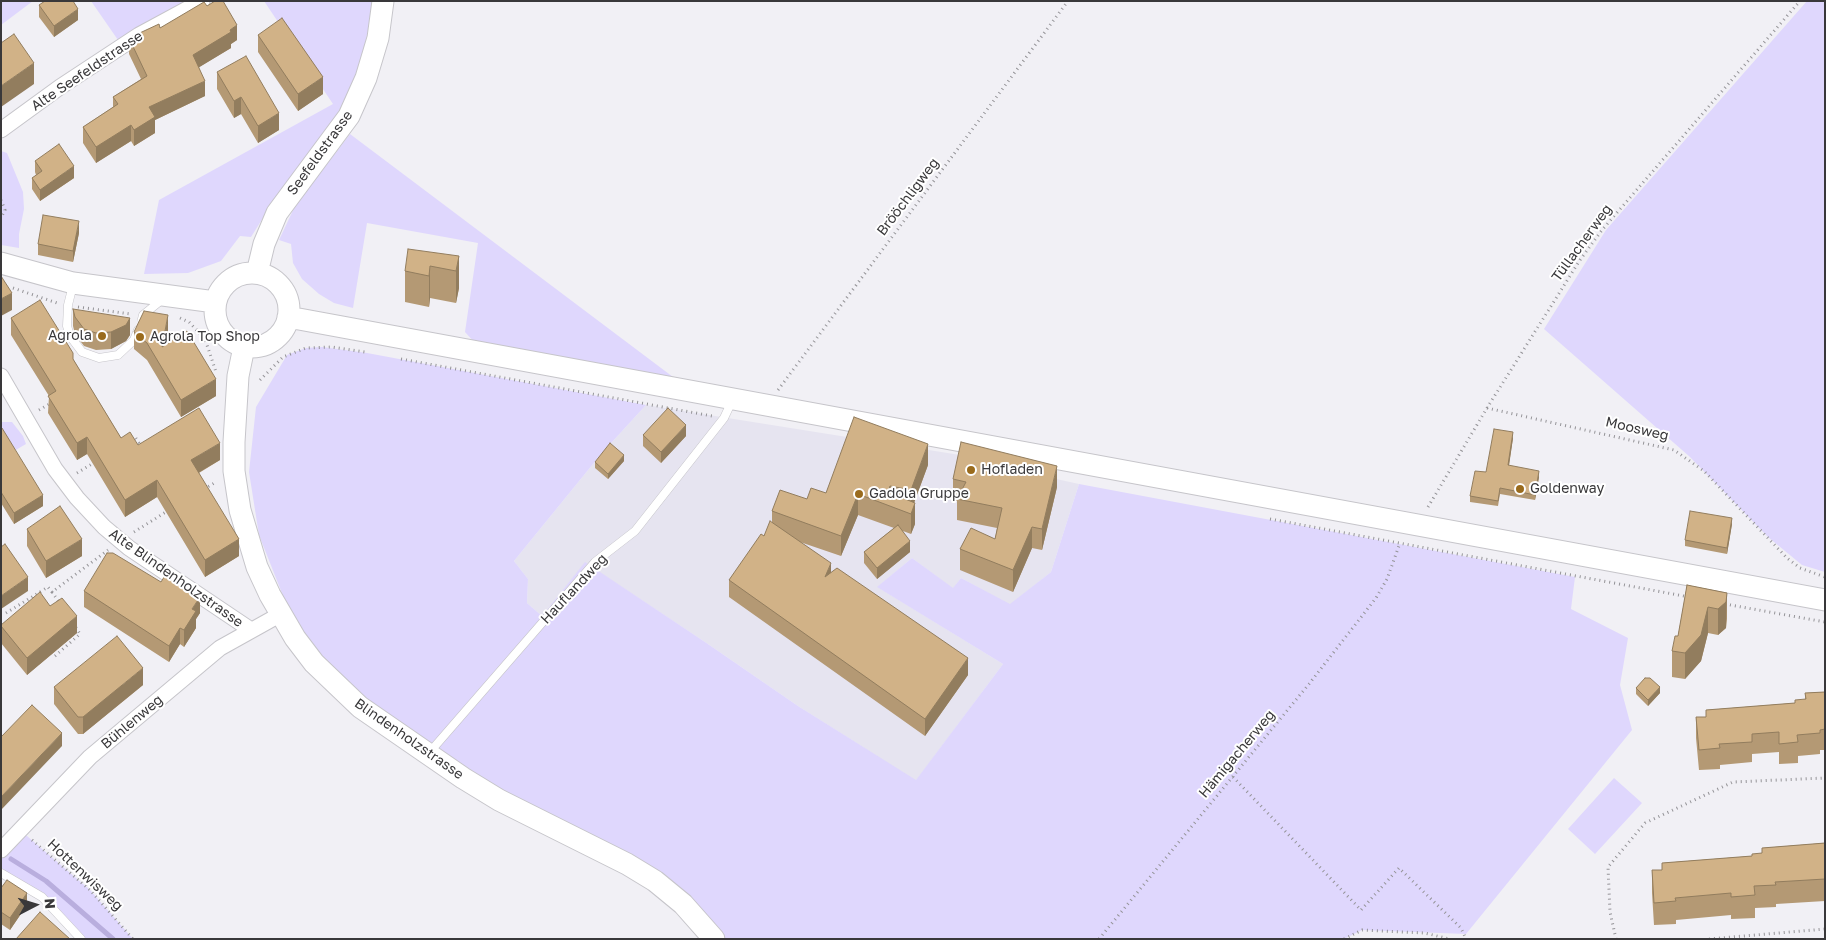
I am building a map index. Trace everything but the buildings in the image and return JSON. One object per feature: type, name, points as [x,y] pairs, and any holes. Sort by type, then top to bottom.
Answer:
[{"type":"main road","name":"Seefeldstrasse","points":[[257,273],[264,244],[277,213],[349,116],[366,78],[378,38],[382,1]]},
{"type":"main road","points":[[1,263],[73,283],[216,302]]},
{"type":"main road","points":[[246,273],[257,273],[274,280],[285,294],[289,305],[288,317],[284,329],[272,341],[256,348],[244,347],[224,335],[214,314],[216,302],[226,282],[246,273]]},
{"type":"main road","points":[[288,317],[728,409],[766,406],[1409,531],[1825,600]]},
{"type":"main road","name":"Blindenholzstrasse","points":[[244,347],[235,410],[234,470],[240,510],[257,567],[280,614],[314,663],[360,707],[499,800],[627,864],[655,881],[683,904],[714,939]]},
{"type":"street","name":"Alte Seefeldstrasse","points":[[1,130],[139,35],[202,1]]},
{"type":"street","name":"Alte Blindenholzstrasse","points":[[1,376],[8,402],[25,418],[64,481],[104,527],[120,541],[251,630]]},
{"type":"street","name":"Bühlenweg","points":[[1,850],[90,757],[220,648],[280,614]]},
{"type":"lane","points":[[73,283],[66,319],[70,336],[82,352],[99,358],[118,355],[134,340],[143,315],[168,295]]},
{"type":"lane","points":[[66,319],[75,320]]},
{"type":"lane","points":[[129,329],[138,330]]},
{"type":"lane","name":"Hauflandweg","points":[[428,753],[595,562],[635,531],[728,409]]},
{"type":"lane","points":[[1,873],[42,897],[81,939]]},
{"type":"path","name":"Brööchligweg","points":[[766,406],[1068,1]]},
{"type":"path","name":"Tüllacherweg","points":[[1409,531],[1423,516],[1486,408],[1580,260],[1602,230],[1800,1]]},
{"type":"path","points":[[1,200],[5,210],[1,218]]},
{"type":"path","points":[[10,286],[43,299],[68,305],[181,318],[189,322],[205,339],[216,372]]},
{"type":"path","points":[[260,380],[283,357],[306,348],[332,347],[367,353]]},
{"type":"path","points":[[396,358],[728,409]]},
{"type":"path","points":[[25,418],[55,400]]},
{"type":"path","name":"Moosweg","points":[[1486,408],[1674,450],[1704,471],[1787,558],[1800,568],[1825,577]]},
{"type":"path","points":[[129,441],[135,437],[144,452]]},
{"type":"path","points":[[64,481],[98,460]]},
{"type":"path","points":[[202,490],[234,470]]},
{"type":"path","points":[[52,592],[120,541],[178,505]]},
{"type":"path","points":[[167,506],[170,510]]},
{"type":"path","points":[[1264,518],[1409,531],[1692,598]]},
{"type":"path","name":"Hämigacherweg","points":[[1099,939],[1233,777],[1376,598],[1409,531]]},
{"type":"path","points":[[6,613],[48,587],[64,609]]},
{"type":"path","points":[[1721,603],[1825,622]]},
{"type":"path","points":[[55,656],[80,634],[74,625]]},
{"type":"path","points":[[1233,777],[1361,910],[1399,868],[1461,928],[1466,939]]},
{"type":"path","points":[[1616,939],[1610,912],[1608,867],[1645,823],[1733,782],[1825,778]]},
{"type":"path","name":"Hottenwisweg","points":[[20,830],[90,890],[133,939]]},
{"type":"path","points":[[1709,939],[1825,928]]},
{"type":"path","points":[[1344,939],[1362,930],[1425,933],[1448,939]]},
{"type":"shaded area","points":[[1,1],[33,1],[1,25]]},
{"type":"shaded area","points":[[91,1],[186,1],[118,40]]},
{"type":"shaded area","points":[[264,1],[375,1],[356,81],[328,131],[278,194],[251,237],[240,236],[221,261],[188,273],[144,274],[159,200],[333,104]]},
{"type":"shaded area","points":[[1807,1],[1825,1],[1825,572],[1802,565],[1768,537],[1690,457],[1544,329],[1606,230]]},
{"type":"shaded area","points":[[350,134],[677,380],[475,343],[465,332],[478,243],[367,223],[353,308],[334,303],[319,294],[302,279],[293,263],[291,244],[279,240],[295,206]]},
{"type":"shaded area","points":[[1,151],[7,153],[23,192],[24,209],[19,234],[19,248],[1,245]]},
{"type":"shaded area","points":[[322,347],[367,353],[646,405],[602,453],[514,561],[528,579],[527,603],[542,616],[585,562],[798,706],[916,780],[1003,664],[877,587],[912,558],[953,588],[961,578],[1010,604],[1051,572],[1079,484],[1575,577],[1571,609],[1628,638],[1620,685],[1632,730],[1466,934],[1362,930],[1344,939],[714,939],[683,904],[542,822],[334,683],[287,606],[259,535],[249,472],[256,407],[287,355],[306,348]]},
{"type":"shaded area","points":[[646,405],[1004,462],[1038,475],[1079,484],[1051,572],[1010,605],[961,578],[953,589],[912,558],[878,587],[1003,664],[916,781],[798,706],[585,563],[542,616],[527,603],[528,579],[514,561],[602,453]]},
{"type":"shaded area","points":[[1,422],[12,422],[23,436],[26,444],[14,451],[1,440]]},
{"type":"shaded area","points":[[1614,778],[1642,803],[1595,854],[1568,829]]},
{"type":"shaded area","points":[[20,830],[90,890],[133,939],[81,939],[42,897],[1,873],[1,843]]},
{"type":"waterway","points":[[11,859],[46,881],[113,939]]},
{"type":"place","name":"Agrola","points":[[102,336]]},
{"type":"place","name":"Agrola Top Shop","points":[[140,337]]},
{"type":"place","name":"Hofladen","points":[[971,470]]},
{"type":"place","name":"Goldenway","points":[[1520,489]]},
{"type":"place","name":"Gadola Gruppe","points":[[859,494]]}]
